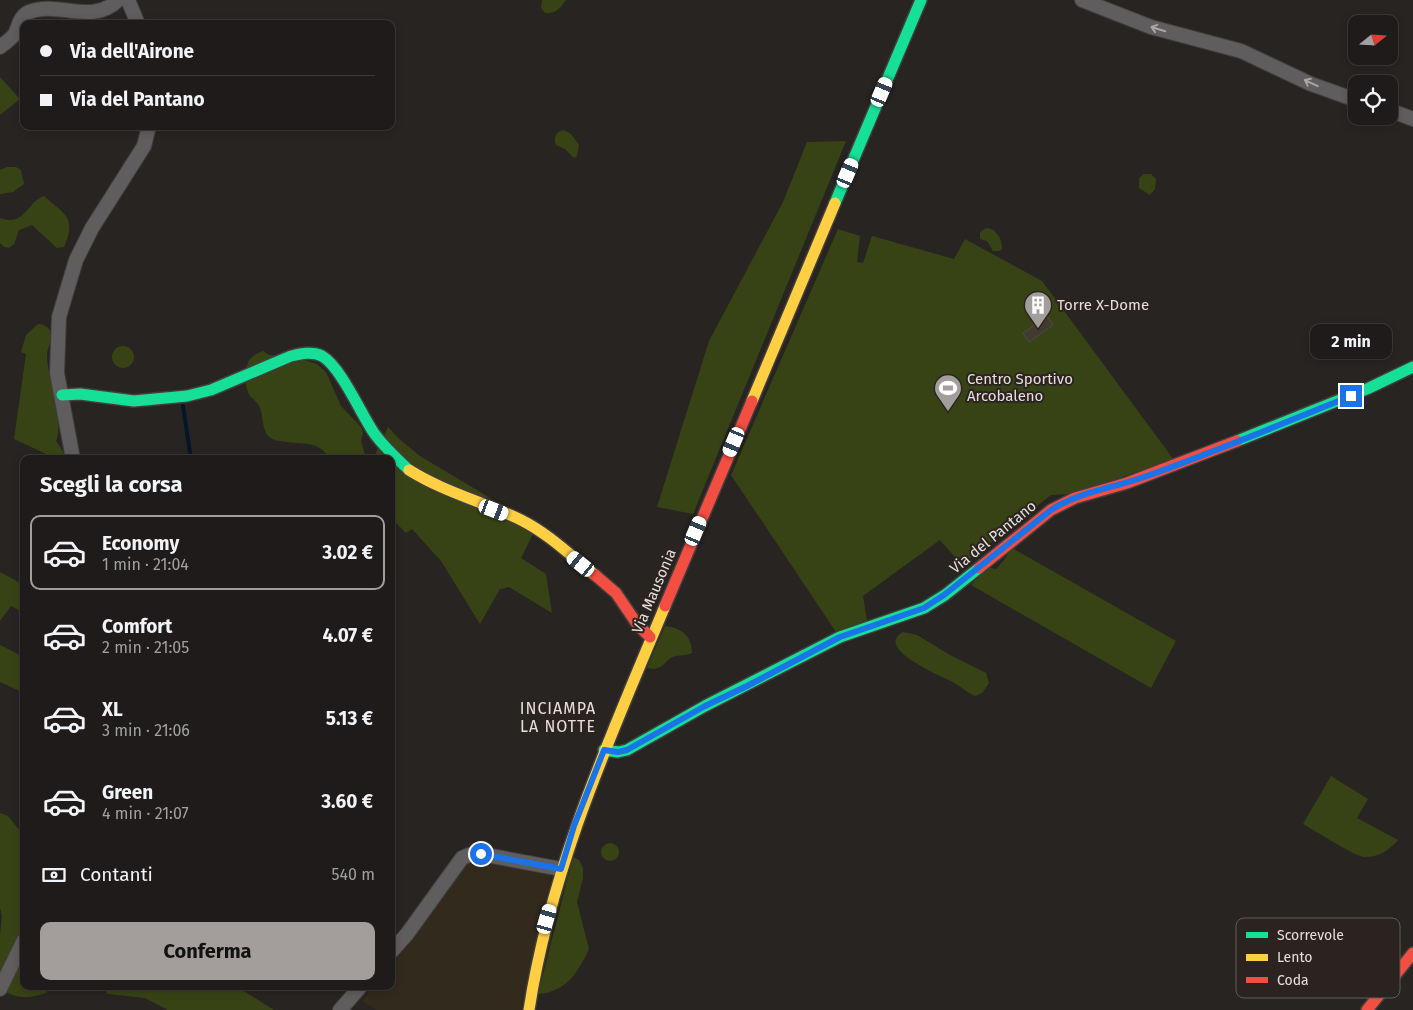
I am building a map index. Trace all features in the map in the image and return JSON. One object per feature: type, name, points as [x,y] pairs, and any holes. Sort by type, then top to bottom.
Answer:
[{"type":"street","points":[[20,20],[27,13],[40,9],[99,12],[118,0]]},
{"type":"street","points":[[128,0],[136,20]]},
{"type":"street","name":"Via Mausonia","points":[[530,1010],[542,935],[574,826],[650,638],[795,301],[921,0]]},
{"type":"street","points":[[1082,0],[1151,27],[1242,51],[1317,86],[1348,97]]},
{"type":"street","points":[[0,47],[14,36],[20,21]]},
{"type":"street","points":[[1398,113],[1413,119]]},
{"type":"street","points":[[72,455],[57,373],[59,317],[76,260],[92,228],[144,146],[148,130]]},
{"type":"street","points":[[62,395],[82,394],[110,399],[139,401],[182,396],[210,390],[262,367],[310,353],[322,356],[337,373],[380,442],[392,455]]},
{"type":"street","name":"Via del Pantano","points":[[604,750],[618,752],[627,750],[705,706],[840,637],[924,608],[944,595],[1051,510],[1066,501],[1127,483],[1182,463],[1367,389],[1413,367]]},
{"type":"street","points":[[395,458],[419,477],[440,488],[519,520],[540,531],[611,589],[631,613],[643,632],[650,638]]},
{"type":"street","points":[[395,948],[407,934],[462,858],[481,854],[561,869]]},
{"type":"street","points":[[0,989],[20,948]]},
{"type":"street","points":[[1400,969],[1413,953]]},
{"type":"street","points":[[340,1010],[358,990]]},
{"type":"street","points":[[1367,1010],[1377,998]]},
{"type":"shaded area","points":[[473,855],[553,868],[521,1010],[376,1010],[362,1001],[371,990],[395,990],[395,960],[403,951],[401,944]]},
{"type":"green space","points":[[542,0],[566,0],[557,10],[552,13],[545,13],[541,8]]},
{"type":"green space","points":[[0,77],[20,99],[0,115]]},
{"type":"green space","points":[[564,130],[571,134],[579,145],[577,156],[574,158],[565,149],[556,145],[556,135]]},
{"type":"green space","points":[[846,141],[693,514],[657,507],[709,341],[783,202],[807,142]]},
{"type":"green space","points":[[7,167],[16,167],[21,170],[24,184],[13,192],[0,194],[0,170]]},
{"type":"green space","points":[[1144,174],[1151,174],[1156,179],[1155,189],[1150,195],[1139,188],[1139,178]]},
{"type":"green space","points":[[44,196],[67,217],[69,229],[64,247],[57,248],[32,225],[19,230],[14,244],[9,248],[4,247],[0,243],[0,218],[9,220],[20,217],[38,199]]},
{"type":"green space","points":[[986,228],[993,230],[1000,238],[1002,248],[1000,251],[993,251],[987,241],[980,239],[980,232]]},
{"type":"green space","name":"Centro Sportivo Arcobaleno","points":[[838,229],[860,236],[857,262],[863,263],[872,236],[954,259],[965,239],[1042,281],[1174,460],[1069,494],[1051,495],[962,565],[940,540],[863,596],[867,621],[836,632],[731,475]]},
{"type":"green space","points":[[38,324],[47,327],[51,333],[47,355],[57,411],[58,433],[56,441],[65,455],[48,455],[14,439],[26,354],[21,352],[26,335]]},
{"type":"green space","points":[[123,346],[133,353],[134,357],[127,367],[123,368],[113,361],[112,357],[119,347]]},
{"type":"green space","points":[[263,351],[269,355],[298,358],[317,364],[326,372],[341,406],[361,427],[363,433],[361,440],[365,455],[328,455],[312,444],[278,441],[268,436],[264,429],[260,408],[250,396],[246,383],[248,363],[256,354]]},
{"type":"green space","points":[[388,427],[420,456],[537,526],[521,558],[546,574],[552,613],[509,587],[500,589],[480,624],[441,561],[412,529],[406,533],[395,522],[395,455],[375,455]]},
{"type":"green space","points":[[1012,548],[1176,641],[1151,688],[971,585],[987,567],[996,569]]},
{"type":"green space","points":[[0,572],[20,583],[20,611],[11,606],[0,621]]},
{"type":"green space","points":[[665,626],[685,634],[692,647],[692,653],[676,656],[661,667],[647,668]]},
{"type":"green space","points":[[903,632],[917,635],[950,655],[986,673],[989,683],[982,693],[975,696],[953,682],[912,661],[896,646],[896,638]]},
{"type":"green space","points":[[0,645],[20,655],[20,691],[0,682]]},
{"type":"green space","points":[[1331,776],[1368,799],[1357,818],[1398,840],[1391,847],[1383,853],[1374,856],[1360,856],[1303,824]]},
{"type":"green space","points":[[0,813],[8,816],[20,831],[20,943],[0,982],[2,916],[0,908]]},
{"type":"green space","points":[[610,843],[616,846],[619,852],[616,858],[610,861],[604,858],[601,852],[604,846]]},
{"type":"green space","points":[[573,857],[579,860],[583,868],[583,878],[577,902],[589,949],[576,973],[564,985],[538,994]]},
{"type":"green space","points":[[20,953],[20,990],[48,990],[46,993],[23,997],[2,990]]},
{"type":"green space","points":[[104,990],[242,990],[274,1010],[168,1010],[145,998],[108,994]]},
{"type":"building","name":"Torre X-Dome","points":[[1047,316],[1053,325],[1029,342],[1023,333]]},
{"type":"waterway","points":[[183,406],[190,455]]},
{"type":"traffic: fast","points":[[835,203],[921,0]]},
{"type":"traffic: fast","points":[[62,395],[80,394],[134,401],[187,396],[211,390],[291,356],[306,353],[314,354],[322,356],[336,370],[374,433],[393,455]]},
{"type":"traffic: fast","points":[[1237,441],[1367,389],[1413,367]]},
{"type":"traffic: fast","points":[[395,457],[409,470]]},
{"type":"traffic: fast","points":[[604,750],[618,752],[627,750],[705,706],[840,637],[924,608],[945,595],[979,568]]},
{"type":"traffic: slow","points":[[752,401],[835,203]]},
{"type":"traffic: slow","points":[[409,470],[436,485],[521,520],[550,539],[595,575]]},
{"type":"traffic: slow","points":[[529,1010],[539,957],[567,854],[604,754],[665,606]]},
{"type":"traffic: jam","points":[[665,606],[752,401]]},
{"type":"traffic: jam","points":[[979,568],[1051,510],[1075,498],[1127,483],[1237,441]]},
{"type":"traffic: jam","points":[[595,575],[616,593],[637,624],[650,637]]},
{"type":"traffic: jam","points":[[1400,969],[1413,953]]},
{"type":"traffic: jam","points":[[1367,1010],[1377,998]]},
{"type":"place","name":"Torre X-Dome","points":[[1038,329]]},
{"type":"place","name":"Centro Sportivo Arcobaleno","points":[[948,412]]},
{"type":"district","name":"INCIAMPA LA NOTTE","points":[[558,717]]},
{"type":"route","points":[[481,854],[561,869],[574,826],[604,750],[618,752],[627,750],[705,706],[840,637],[924,608],[944,595],[1051,510],[1066,501],[1127,483],[1182,463],[1351,396]]}]
